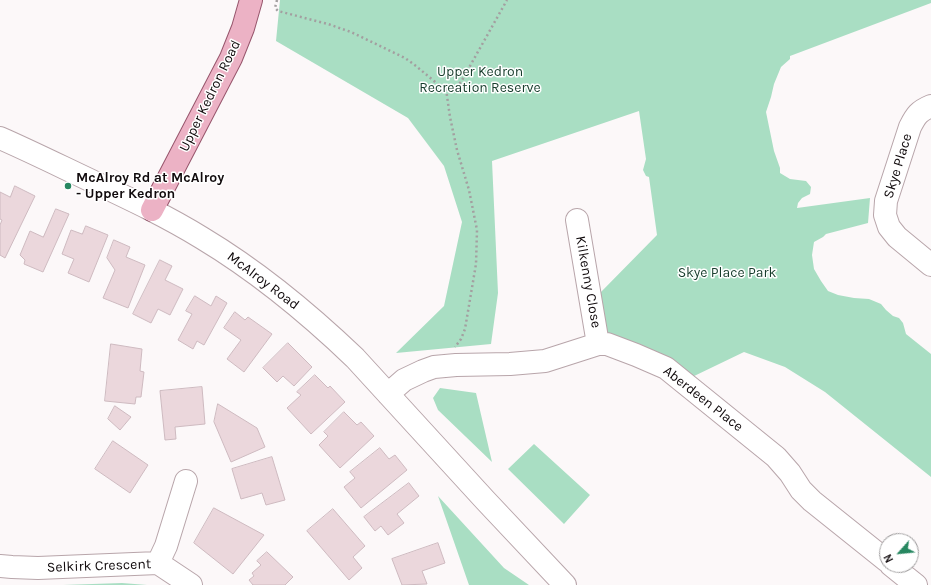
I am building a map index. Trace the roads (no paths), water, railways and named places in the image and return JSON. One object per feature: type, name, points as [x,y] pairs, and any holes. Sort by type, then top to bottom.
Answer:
[{"type":"main road","name":"Upper Kedron Road","points":[[152,210],[231,58],[243,28],[251,0]]},
{"type":"street","name":"Skye Place","points":[[931,106],[922,110],[910,127],[886,201],[885,215],[889,227],[897,237],[931,265]]},
{"type":"street","name":"McAlroy Road","points":[[0,138],[152,210],[201,238],[250,269],[290,300],[344,347],[565,585]]},
{"type":"street","name":"Kilkenny Close","points":[[577,220],[598,344]]},
{"type":"street","name":"Aberdeen Place","points":[[388,394],[404,380],[423,370],[434,367],[545,361],[598,344],[607,344],[666,368],[776,457],[790,473],[801,490],[812,501],[879,555]]},
{"type":"street","points":[[158,563],[166,546],[186,481]]},
{"type":"street","name":"Selkirk Crescent","points":[[0,566],[38,568],[158,563],[191,585]]},
{"type":"street","points":[[902,573],[916,585]]},
{"type":"place","name":"McAlroy Rd at McAlroy - Upper Kedron","points":[[68,186]]},
{"type":"park label","name":"Upper Kedron Recreation Reserve","points":[[480,80]]},
{"type":"park label","name":"Skye Place Park","points":[[727,273]]}]
